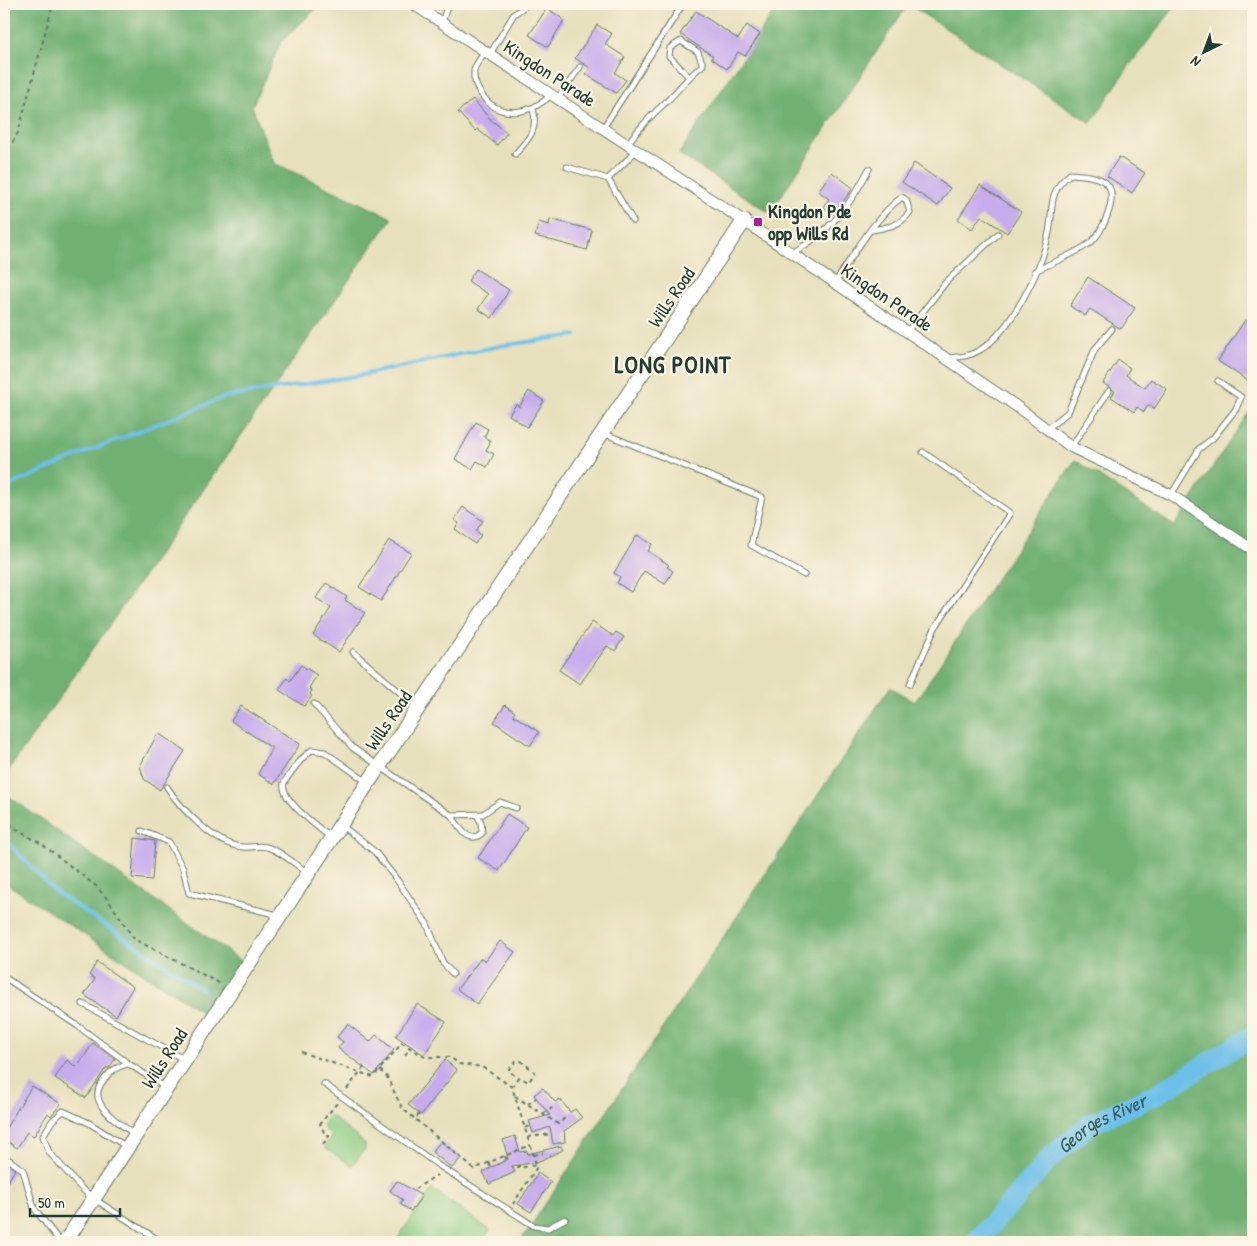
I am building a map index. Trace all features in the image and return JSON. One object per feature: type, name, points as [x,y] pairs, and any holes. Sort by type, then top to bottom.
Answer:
[{"type":"street","name":"Kingdon Parade","points":[[413,4],[744,221],[946,358],[1071,448],[1196,510],[1253,550]]},
{"type":"street","name":"Wills Road","points":[[65,1242],[368,783],[744,221]]},
{"type":"lane","points":[[442,23],[448,4]]},
{"type":"lane","points":[[603,129],[683,4]]},
{"type":"lane","points":[[524,8],[514,14],[474,70],[477,88],[486,101],[495,108],[507,112],[533,109],[554,97],[580,67]]},
{"type":"lane","points":[[627,144],[649,116],[665,103],[688,76],[703,65],[698,52],[681,41],[670,48],[669,56],[688,76]]},
{"type":"lane","points":[[515,154],[533,136],[536,118],[533,109]]},
{"type":"lane","points":[[608,179],[636,151]]},
{"type":"lane","points":[[566,167],[608,179],[633,221]]},
{"type":"lane","points":[[791,253],[813,242],[824,232],[856,193],[869,169]]},
{"type":"lane","points":[[946,358],[967,356],[979,351],[998,337],[1011,320],[1035,271],[1051,224],[1053,194],[1060,182],[1070,174],[1097,178],[1107,185],[1111,194],[1109,212],[1102,228],[1092,242],[1035,271]]},
{"type":"lane","points":[[835,283],[872,230],[897,201],[902,197],[906,200],[910,212],[905,219],[897,225],[872,230]]},
{"type":"lane","points":[[907,332],[946,282],[998,234]]},
{"type":"lane","points":[[1047,429],[1068,412],[1095,349],[1112,329]]},
{"type":"lane","points":[[1171,496],[1199,449],[1213,438],[1236,409],[1241,397],[1218,381]]},
{"type":"lane","points":[[1071,448],[1109,391]]},
{"type":"lane","points":[[603,432],[762,497],[751,545],[804,575]]},
{"type":"lane","points":[[910,684],[935,628],[1010,513],[923,452]]},
{"type":"lane","points":[[353,652],[418,708]]},
{"type":"lane","points":[[314,704],[344,741],[451,815],[467,837],[473,837],[482,832],[483,828],[477,815]]},
{"type":"lane","points":[[332,838],[295,807],[284,792],[284,784],[290,774],[303,756],[312,750],[325,752],[368,783]]},
{"type":"lane","points":[[167,787],[193,818],[224,842],[243,847],[256,845],[270,848],[309,873]]},
{"type":"lane","points":[[451,815],[484,814],[500,802],[516,808]]},
{"type":"lane","points":[[341,825],[376,852],[427,924],[443,963],[453,974]]},
{"type":"lane","points":[[142,831],[169,842],[183,869],[189,893],[281,915]]},
{"type":"lane","points":[[4,978],[167,1088]]},
{"type":"lane","points":[[83,1004],[185,1060]]},
{"type":"lane","points":[[129,1064],[119,1066],[109,1073],[99,1085],[96,1096],[99,1103],[109,1113],[136,1135]]},
{"type":"lane","points":[[324,1084],[445,1170],[534,1226],[548,1228],[565,1219]]},
{"type":"lane","points":[[128,1148],[89,1123],[62,1111],[52,1121],[43,1136],[44,1144],[81,1188],[94,1199],[162,1242]]},
{"type":"lane","points":[[4,1156],[23,1170],[34,1208],[60,1242]]},
{"type":"path","points":[[4,156],[18,133],[52,4]]},
{"type":"path","points":[[4,818],[17,830],[42,844],[96,886],[109,901],[134,938],[194,968],[232,990]]},
{"type":"path","points":[[301,1052],[371,1077],[380,1070],[402,1043],[425,1057],[450,1057],[459,1064],[482,1067],[512,1087],[537,1165],[508,1210]]},
{"type":"path","points":[[405,1055],[410,1048]]},
{"type":"path","points":[[516,1061],[521,1062],[535,1072],[529,1082],[518,1077],[509,1071],[516,1061]]},
{"type":"path","points":[[380,1070],[387,1076],[402,1108],[474,1169],[530,1145]]},
{"type":"path","points":[[512,1087],[518,1077]]},
{"type":"path","points":[[516,1096],[558,1124],[566,1117]]},
{"type":"path","points":[[528,1104],[536,1098]]},
{"type":"path","points":[[543,1114],[552,1108]]},
{"type":"path","points":[[415,1119],[419,1114]]},
{"type":"path","points":[[525,1128],[530,1125]]},
{"type":"path","points":[[528,1137],[552,1134]]},
{"type":"path","points":[[534,1155],[543,1153]]},
{"type":"path","points":[[505,1156],[507,1162]]},
{"type":"path","points":[[489,1162],[491,1168]]},
{"type":"path","points":[[519,1165],[518,1168],[537,1165]]},
{"type":"path","points":[[415,1190],[445,1170]]},
{"type":"green space","points":[[4,4],[321,4],[281,42],[252,106],[274,163],[392,218],[4,777]]},
{"type":"green space","points":[[779,4],[908,4],[770,213],[679,154]]},
{"type":"green space","points":[[908,4],[1177,4],[1129,66],[1091,123]]},
{"type":"green space","points":[[1253,406],[1253,1242],[520,1242],[890,687],[915,702],[1075,460],[1174,526]]},
{"type":"green space","points":[[4,793],[244,963],[208,1016],[4,882]]},
{"type":"green space","points":[[330,1115],[365,1144],[365,1149],[352,1166],[324,1147],[332,1136],[325,1130],[323,1124]]},
{"type":"green space","points":[[432,1189],[490,1230],[482,1242],[395,1242]]},
{"type":"building","points":[[547,8],[564,20],[548,47],[529,35]]},
{"type":"building","points":[[696,11],[738,39],[747,25],[760,34],[745,56],[738,52],[727,69],[711,58],[713,56],[680,34]]},
{"type":"building","points":[[597,25],[612,34],[605,44],[625,57],[615,73],[626,80],[616,93],[586,74],[590,68],[575,58]]},
{"type":"building","points":[[473,99],[489,118],[507,133],[497,145],[477,129],[475,131],[458,112]]},
{"type":"building","points":[[1119,157],[1145,173],[1132,193],[1107,176]]},
{"type":"building","points":[[914,163],[950,188],[938,206],[902,182]]},
{"type":"building","points":[[832,172],[853,188],[834,214],[823,207],[829,199],[818,191]]},
{"type":"building","points":[[980,185],[1021,212],[1007,233],[981,216],[972,229],[958,219]]},
{"type":"building","points":[[550,219],[592,230],[587,250],[535,236],[539,222],[549,225]]},
{"type":"building","points":[[476,269],[509,290],[492,318],[478,309],[488,294],[468,281]]},
{"type":"building","points":[[1088,277],[1135,308],[1121,329],[1090,309],[1085,316],[1070,306]]},
{"type":"building","points":[[1245,320],[1253,325],[1253,374],[1248,381],[1218,361]]},
{"type":"building","points":[[1118,360],[1130,368],[1126,375],[1145,388],[1151,379],[1167,389],[1154,409],[1148,405],[1144,412],[1137,407],[1134,412],[1111,397],[1115,391],[1103,383]]},
{"type":"building","points":[[529,391],[544,401],[527,427],[509,415],[516,404],[519,407]]},
{"type":"building","points":[[476,422],[488,429],[484,437],[491,441],[486,450],[494,454],[487,467],[477,461],[472,469],[455,459]]},
{"type":"building","points":[[463,507],[483,521],[476,531],[481,535],[475,544],[455,529],[459,523],[454,520]]},
{"type":"building","points":[[637,535],[652,544],[648,551],[669,565],[667,567],[673,571],[665,584],[644,571],[631,592],[617,583],[620,577],[614,573]]},
{"type":"building","points":[[389,540],[411,553],[381,601],[359,587]]},
{"type":"building","points":[[326,583],[347,597],[345,600],[365,613],[339,652],[313,635],[331,608],[316,598]]},
{"type":"building","points":[[592,622],[613,636],[616,632],[624,637],[615,651],[607,646],[580,684],[559,670]]},
{"type":"building","points":[[301,665],[317,675],[309,688],[312,690],[310,694],[312,696],[304,706],[279,690],[287,678],[290,681]]},
{"type":"building","points":[[505,705],[515,712],[513,715],[539,732],[530,746],[494,722]]},
{"type":"building","points":[[241,706],[300,744],[274,784],[258,774],[272,748],[231,721]]},
{"type":"building","points":[[158,733],[185,751],[160,790],[144,779],[140,766]]},
{"type":"building","points":[[507,814],[527,827],[499,871],[478,858]]},
{"type":"building","points":[[135,838],[155,841],[152,880],[132,878]]},
{"type":"building","points":[[500,941],[515,952],[477,1004],[457,989],[481,958],[485,961]]},
{"type":"building","points":[[97,962],[133,987],[116,1016],[84,995],[95,979],[89,975]]},
{"type":"building","points":[[417,1004],[446,1022],[424,1055],[396,1036]]},
{"type":"building","points":[[348,1024],[370,1042],[376,1035],[394,1050],[374,1075],[338,1048],[343,1042],[337,1037]]},
{"type":"building","points":[[93,1043],[115,1059],[109,1068],[106,1068],[86,1098],[55,1078],[67,1060],[76,1067]]},
{"type":"building","points":[[445,1060],[457,1070],[421,1115],[408,1105]]},
{"type":"building","points":[[32,1086],[61,1104],[51,1116],[48,1113],[34,1136],[27,1132],[17,1148],[4,1139],[4,1131]]},
{"type":"building","points":[[543,1088],[555,1102],[560,1099],[570,1112],[575,1109],[582,1118],[564,1131],[565,1142],[553,1144],[550,1127],[533,1133],[529,1121],[550,1115],[534,1095]]},
{"type":"building","points":[[515,1136],[520,1152],[527,1151],[528,1154],[561,1146],[563,1150],[537,1162],[512,1166],[515,1172],[489,1184],[483,1172],[508,1159],[503,1140]]},
{"type":"building","points":[[441,1141],[461,1158],[452,1168],[432,1152]]},
{"type":"building","points":[[4,1161],[15,1170],[4,1187]]},
{"type":"building","points":[[538,1173],[551,1182],[531,1212],[518,1204]]},
{"type":"building","points":[[397,1181],[422,1196],[411,1211],[400,1204],[403,1200],[390,1191]]},
{"type":"waterway","points":[[4,488],[84,453],[225,397],[362,375],[499,346],[576,335]]},
{"type":"waterway","points":[[4,838],[54,891],[203,990]]},
{"type":"waterway","name":"Georges River","points":[[976,1242],[1052,1156],[1090,1124],[1155,1095],[1253,1036]]},
{"type":"place","name":"Kingdon Pde opp Wills Rd","points":[[758,222]]},
{"type":"district","name":"LONG POINT","points":[[673,365]]}]
